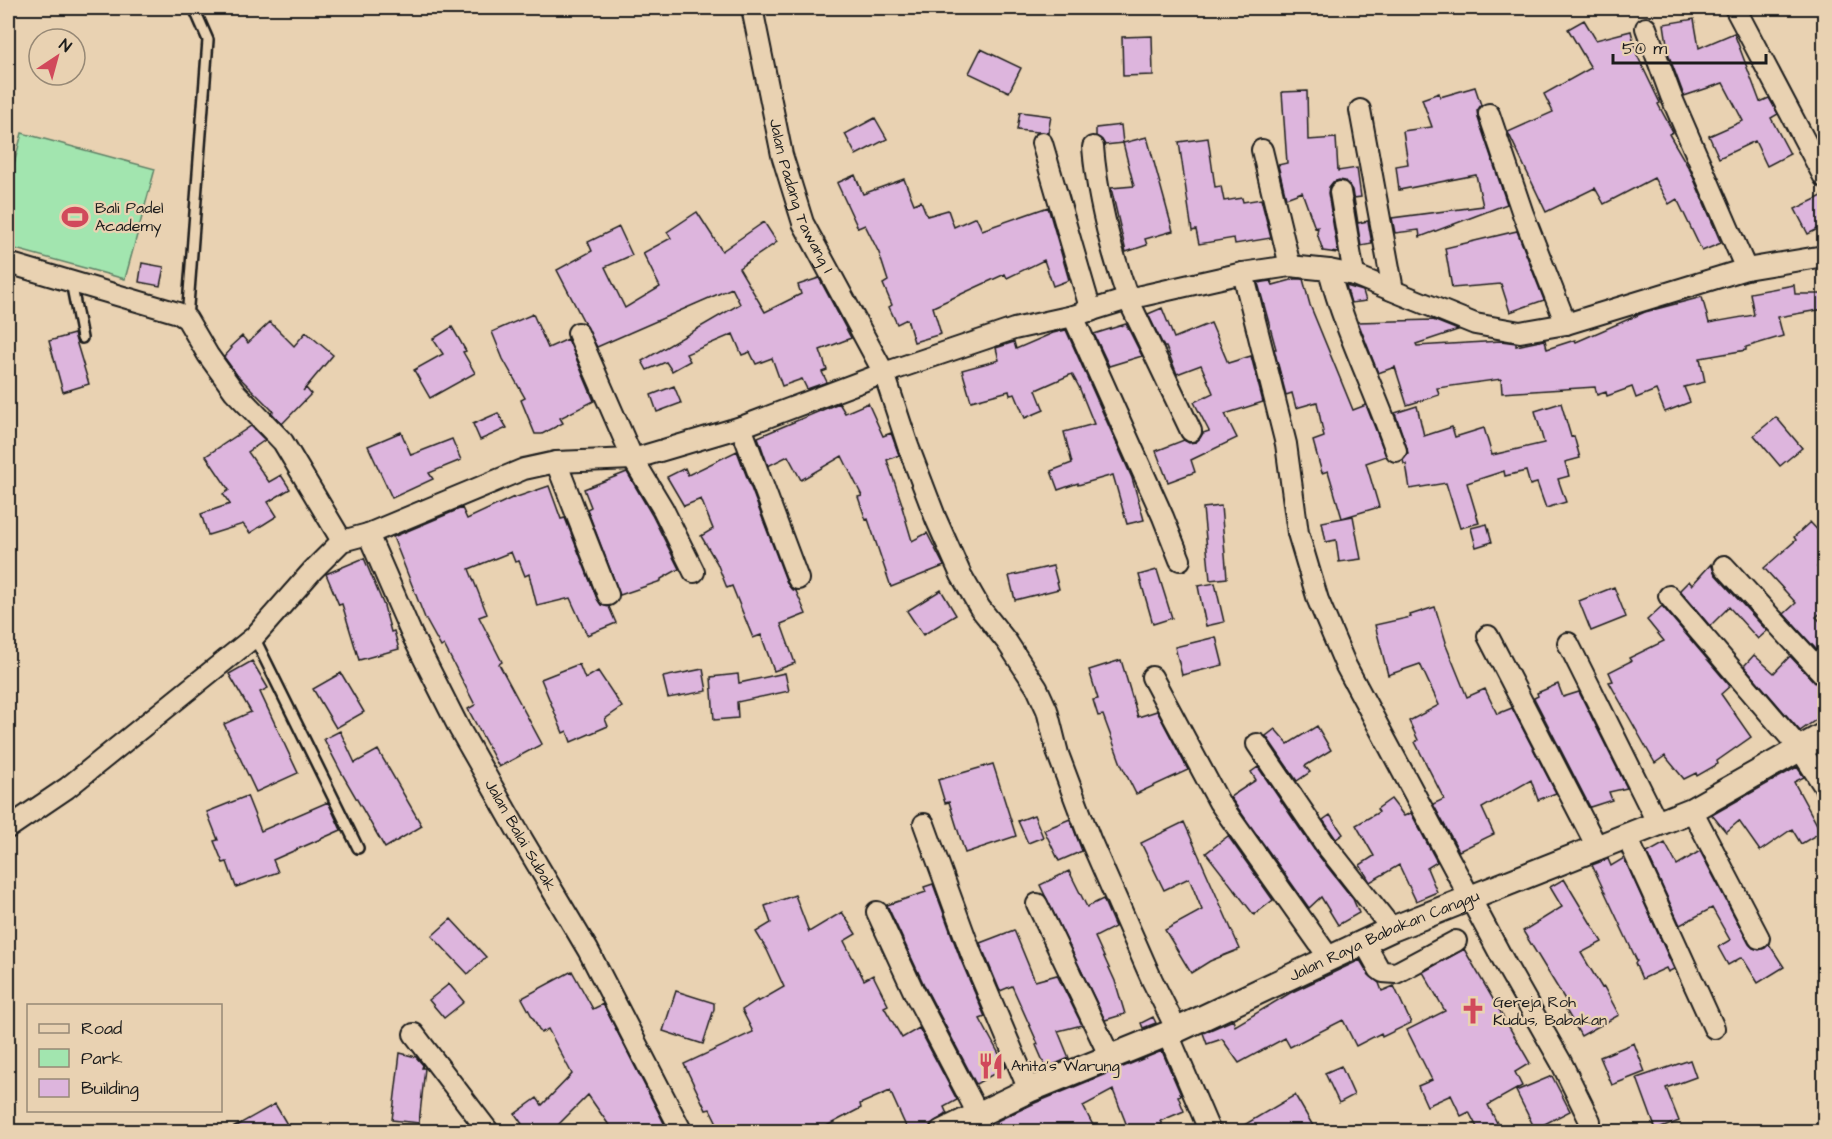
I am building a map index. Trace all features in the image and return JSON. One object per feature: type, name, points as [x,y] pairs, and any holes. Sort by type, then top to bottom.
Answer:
[{"type":"street","name":"Jalan Padang Tawang I","points":[[753,8],[782,154],[803,223],[884,373],[908,446],[936,519],[961,575],[980,608],[1007,642],[1038,688],[1047,710],[1058,754],[1090,839],[1152,980],[1210,1131]]},
{"type":"street","points":[[1735,8],[1824,177]]},
{"type":"street","points":[[1646,28],[1671,96],[1746,269]]},
{"type":"street","points":[[1360,110],[1393,290]]},
{"type":"street","points":[[1489,114],[1523,214],[1566,324]]},
{"type":"street","points":[[1042,143],[1082,313],[1180,560]]},
{"type":"street","points":[[1093,147],[1104,209],[1128,300],[1191,431]]},
{"type":"street","points":[[1262,150],[1290,266]]},
{"type":"street","points":[[1340,192],[1354,275]]},
{"type":"street","points":[[8,828],[67,788],[254,637],[342,541],[368,534],[524,469],[556,462],[633,459],[741,427],[884,373],[1014,329],[1243,273],[1290,266],[1354,275],[1476,324],[1520,332],[1566,324],[1746,269],[1824,256]]},
{"type":"street","points":[[8,263],[178,313],[188,319],[208,355],[234,391],[283,442],[342,541]]},
{"type":"street","points":[[1329,270],[1339,307],[1383,413],[1396,451]]},
{"type":"street","points":[[1243,273],[1286,444],[1299,533],[1318,600],[1346,666],[1561,1062],[1593,1128]]},
{"type":"street","points":[[578,333],[633,459],[663,509],[694,572]]},
{"type":"street","points":[[741,427],[798,579]]},
{"type":"street","points":[[556,462],[608,595]]},
{"type":"street","name":"Jalan Balai Subak","points":[[368,534],[412,635],[459,728],[588,950],[682,1131]]},
{"type":"street","points":[[1724,566],[1824,675]]},
{"type":"street","points":[[1669,596],[1800,749],[1824,786]]},
{"type":"street","points":[[1488,636],[1598,849]]},
{"type":"street","points":[[1568,644],[1658,824]]},
{"type":"street","points":[[1152,677],[1219,802],[1330,959]]},
{"type":"street","name":"Jalan Raya Babakan Canggu","points":[[942,1131],[1029,1090],[1172,1032],[1392,929],[1692,810],[1824,735]]},
{"type":"street","points":[[1257,744],[1325,844],[1392,929]]},
{"type":"street","points":[[1692,810],[1759,938]]},
{"type":"street","points":[[924,824],[971,953],[1029,1090]]},
{"type":"street","points":[[1627,837],[1714,1028]]},
{"type":"street","points":[[1037,904],[1110,1057]]},
{"type":"street","points":[[877,912],[914,992],[978,1114]]},
{"type":"street","points":[[1364,942],[1379,969],[1383,972],[1396,973],[1456,940]]},
{"type":"street","points":[[414,1034],[489,1131]]},
{"type":"lane","points":[[188,319],[208,40],[194,8]]},
{"type":"lane","points":[[71,282],[82,338]]},
{"type":"lane","points":[[254,637],[358,848]]},
{"type":"green space","name":"Bali Padel Academy","points":[[22,133],[155,169],[125,279],[8,247],[8,187]]},
{"type":"building","points":[[1694,19],[1699,48],[1734,33],[1760,102],[1769,98],[1778,114],[1771,118],[1790,154],[1767,166],[1755,141],[1719,158],[1709,136],[1743,121],[1723,83],[1684,96],[1669,56],[1664,24]]},
{"type":"building","points":[[1584,20],[1596,40],[1631,31],[1637,55],[1673,132],[1669,134],[1690,170],[1721,243],[1702,251],[1677,199],[1669,204],[1654,178],[1604,204],[1595,188],[1546,212],[1508,132],[1553,112],[1544,94],[1591,68],[1568,29]]},
{"type":"building","points":[[1152,36],[1153,75],[1123,76],[1122,37]]},
{"type":"building","points":[[981,49],[1021,68],[1009,92],[969,73]]},
{"type":"building","points":[[1475,87],[1481,105],[1477,111],[1478,118],[1507,204],[1420,237],[1419,230],[1395,233],[1392,218],[1483,206],[1476,175],[1399,190],[1396,166],[1408,164],[1403,131],[1432,127],[1422,99],[1439,93],[1440,97]]},
{"type":"building","points":[[1307,91],[1308,140],[1336,138],[1338,171],[1357,168],[1361,197],[1354,198],[1358,223],[1368,221],[1372,244],[1361,246],[1352,190],[1345,181],[1333,182],[1328,193],[1338,253],[1323,251],[1317,233],[1318,227],[1315,228],[1302,192],[1286,198],[1278,165],[1287,163],[1282,92]]},
{"type":"building","points":[[1020,112],[1051,116],[1048,133],[1017,130]]},
{"type":"building","points":[[875,118],[887,139],[856,155],[845,134]]},
{"type":"building","points":[[1121,125],[1123,143],[1105,145],[1096,136],[1096,128]]},
{"type":"building","points":[[1147,137],[1173,231],[1145,239],[1147,245],[1126,252],[1111,188],[1134,186],[1123,143]]},
{"type":"building","points":[[1208,138],[1215,187],[1221,186],[1224,201],[1242,198],[1243,202],[1261,199],[1271,238],[1235,244],[1234,238],[1199,244],[1196,230],[1192,231],[1179,142]]},
{"type":"building","points":[[855,175],[863,194],[904,179],[914,204],[921,201],[927,216],[948,210],[954,227],[976,217],[982,230],[1048,207],[1069,280],[1053,286],[1044,260],[1007,278],[1005,274],[933,307],[941,334],[914,342],[907,319],[897,324],[889,307],[892,305],[883,284],[888,281],[879,253],[865,225],[858,228],[837,183]]},
{"type":"building","points":[[1824,195],[1824,226],[1808,234],[1795,209]]},
{"type":"building","points":[[697,212],[722,251],[764,222],[777,242],[739,268],[765,312],[801,294],[798,285],[819,278],[851,338],[820,350],[827,370],[822,372],[827,382],[807,389],[802,379],[782,386],[772,358],[756,364],[750,352],[742,355],[733,334],[686,354],[690,361],[672,371],[666,362],[647,370],[642,361],[740,304],[732,288],[597,347],[557,270],[592,251],[588,242],[619,227],[632,255],[605,267],[625,308],[660,287],[643,253],[671,238],[667,232]]},
{"type":"building","points":[[1517,231],[1544,300],[1510,312],[1501,284],[1452,288],[1445,248]]},
{"type":"building","points":[[142,263],[164,267],[160,286],[139,282]]},
{"type":"building","points":[[1303,279],[1310,305],[1353,410],[1366,405],[1386,456],[1366,463],[1379,507],[1342,518],[1328,471],[1322,473],[1313,441],[1324,437],[1317,402],[1296,408],[1292,393],[1286,395],[1258,283],[1271,281],[1273,285]]},
{"type":"building","points":[[1794,285],[1795,294],[1824,294],[1824,309],[1778,317],[1783,336],[1746,347],[1746,350],[1700,358],[1705,382],[1684,387],[1690,402],[1665,412],[1656,390],[1636,398],[1632,387],[1607,396],[1606,392],[1597,395],[1595,387],[1502,393],[1501,379],[1437,388],[1439,395],[1407,405],[1395,367],[1378,373],[1358,322],[1433,320],[1458,330],[1416,344],[1417,346],[1501,341],[1516,343],[1516,346],[1545,340],[1547,349],[1575,340],[1576,342],[1645,312],[1702,297],[1709,323],[1754,315],[1750,293]]},
{"type":"building","points":[[1346,286],[1363,291],[1366,301],[1351,303]]},
{"type":"building","points":[[1162,308],[1174,338],[1211,323],[1228,363],[1251,356],[1263,402],[1225,414],[1237,438],[1191,460],[1195,472],[1168,482],[1156,451],[1184,440],[1189,443],[1196,442],[1203,433],[1209,431],[1194,402],[1213,393],[1201,365],[1177,374],[1166,347],[1148,314]]},
{"type":"building","points":[[533,314],[548,348],[568,339],[594,401],[560,418],[563,423],[542,434],[535,434],[521,400],[525,398],[503,359],[492,332]]},
{"type":"building","points":[[270,322],[294,346],[306,332],[333,355],[303,391],[306,388],[311,394],[282,424],[271,412],[273,411],[237,375],[224,357],[232,348],[230,347],[242,336],[248,343]]},
{"type":"building","points":[[1126,324],[1142,356],[1109,366],[1094,334]]},
{"type":"building","points":[[452,327],[475,373],[430,398],[414,370],[443,354],[433,339]]},
{"type":"building","points":[[1066,330],[1132,478],[1144,520],[1127,524],[1113,475],[1058,490],[1051,471],[1072,463],[1064,432],[1094,424],[1072,374],[1036,390],[1044,410],[1025,418],[1015,394],[1010,395],[1009,391],[971,401],[962,370],[999,360],[996,348],[1014,342],[1016,349],[1053,333]]},
{"type":"building","points":[[74,334],[89,384],[63,392],[49,341]]},
{"type":"building","points":[[674,386],[681,403],[657,412],[651,395]]},
{"type":"building","points":[[839,403],[845,413],[868,403],[883,436],[891,433],[899,455],[887,460],[912,541],[927,533],[944,566],[891,587],[868,519],[866,520],[858,497],[862,496],[842,456],[801,480],[788,456],[768,466],[758,437]]},
{"type":"building","points":[[1561,403],[1580,458],[1565,462],[1569,476],[1558,479],[1566,502],[1546,508],[1537,483],[1530,485],[1526,471],[1505,476],[1504,471],[1467,483],[1479,523],[1460,528],[1446,483],[1410,489],[1406,464],[1403,460],[1408,454],[1407,448],[1395,413],[1417,406],[1424,436],[1452,427],[1455,437],[1484,428],[1492,455],[1544,443],[1535,411]]},
{"type":"building","points":[[498,413],[507,428],[480,440],[473,424]]},
{"type":"building","points":[[1776,417],[1802,448],[1780,466],[1754,435]]},
{"type":"building","points":[[251,426],[265,440],[248,452],[269,482],[281,475],[290,489],[268,502],[277,516],[250,533],[243,524],[208,535],[201,514],[230,504],[223,494],[229,490],[206,456]]},
{"type":"building","points":[[401,432],[411,455],[452,439],[461,460],[429,473],[433,479],[392,498],[368,446]]},
{"type":"building","points":[[737,451],[787,583],[791,589],[796,591],[806,614],[781,624],[795,663],[774,671],[761,635],[753,638],[732,586],[727,588],[717,563],[701,536],[713,529],[701,499],[684,506],[667,477],[685,468],[688,475]]},
{"type":"building","points":[[627,472],[679,569],[661,581],[620,595],[587,509],[591,507],[584,489]]},
{"type":"building","points":[[549,486],[561,519],[565,518],[597,599],[601,605],[609,607],[616,623],[587,635],[570,598],[537,606],[529,574],[525,576],[519,561],[515,562],[511,552],[469,569],[487,614],[479,617],[502,662],[499,664],[542,744],[499,767],[468,709],[475,705],[444,645],[441,647],[425,618],[393,537],[462,508],[467,519],[514,497]]},
{"type":"building","points":[[1221,506],[1227,578],[1210,580],[1203,508]]},
{"type":"building","points":[[1353,516],[1361,559],[1339,562],[1336,540],[1326,542],[1322,522]]},
{"type":"building","points":[[1810,522],[1824,537],[1824,559],[1817,567],[1824,576],[1824,610],[1816,617],[1824,625],[1824,658],[1784,614],[1796,603],[1764,568],[1796,540],[1794,537]]},
{"type":"building","points":[[1487,524],[1492,542],[1476,547],[1471,528]]},
{"type":"building","points":[[364,558],[399,649],[359,660],[342,604],[339,605],[326,574]]},
{"type":"building","points":[[1711,564],[1715,574],[1767,631],[1758,639],[1729,607],[1710,626],[1680,590],[1689,581],[1692,585]]},
{"type":"building","points":[[1053,566],[1059,589],[1015,600],[1009,576]]},
{"type":"building","points":[[1157,570],[1172,618],[1153,624],[1139,575]]},
{"type":"building","points":[[1215,583],[1224,622],[1206,626],[1198,586]]},
{"type":"building","points":[[1614,587],[1626,617],[1591,631],[1579,601]]},
{"type":"building","points":[[941,590],[956,615],[923,635],[907,611]]},
{"type":"building","points":[[1662,606],[1730,686],[1721,694],[1751,737],[1717,761],[1718,764],[1697,776],[1696,773],[1684,779],[1665,756],[1655,763],[1609,682],[1613,681],[1609,672],[1631,661],[1629,658],[1664,641],[1647,620]]},
{"type":"building","points":[[1435,607],[1445,643],[1467,697],[1485,689],[1497,714],[1512,708],[1556,793],[1538,800],[1531,780],[1482,808],[1494,834],[1459,851],[1433,804],[1444,799],[1415,742],[1418,740],[1409,721],[1439,705],[1420,664],[1388,675],[1375,625],[1411,617],[1410,615]]},
{"type":"building","points":[[1216,637],[1223,665],[1182,675],[1175,647]]},
{"type":"building","points":[[1754,655],[1774,673],[1790,656],[1815,683],[1824,687],[1824,714],[1800,731],[1744,666]]},
{"type":"building","points":[[1121,660],[1138,717],[1157,711],[1188,770],[1136,794],[1121,764],[1103,715],[1098,716],[1093,700],[1098,699],[1089,670]]},
{"type":"building","points":[[252,661],[268,688],[260,692],[298,773],[256,792],[224,724],[251,712],[229,674]]},
{"type":"building","points":[[579,664],[585,679],[598,671],[622,707],[605,719],[608,726],[571,742],[567,731],[563,733],[541,679]]},
{"type":"building","points":[[703,669],[707,691],[668,698],[663,677]]},
{"type":"building","points":[[341,673],[364,712],[336,728],[313,689]]},
{"type":"building","points":[[785,673],[789,691],[737,702],[738,718],[714,720],[711,677],[738,674],[739,683]]},
{"type":"building","points":[[1558,684],[1563,697],[1579,692],[1627,788],[1609,792],[1612,800],[1590,807],[1534,698],[1538,696],[1537,693]]},
{"type":"building","points":[[1317,726],[1331,750],[1305,766],[1310,772],[1297,781],[1266,736],[1275,729],[1288,744]]},
{"type":"building","points":[[340,731],[355,763],[378,750],[422,826],[385,848],[324,739]]},
{"type":"building","points":[[993,764],[1016,836],[965,853],[949,802],[945,803],[938,780]]},
{"type":"building","points":[[1258,767],[1315,851],[1353,899],[1359,913],[1338,925],[1321,897],[1309,908],[1230,797],[1256,780],[1251,772]]},
{"type":"building","points":[[1797,767],[1804,777],[1794,782],[1821,832],[1801,844],[1792,829],[1760,851],[1739,821],[1726,832],[1712,815]]},
{"type":"building","points":[[247,796],[261,831],[328,802],[341,830],[273,860],[278,872],[236,887],[227,862],[223,863],[214,841],[218,840],[207,812]]},
{"type":"building","points":[[1391,799],[1404,816],[1411,813],[1437,862],[1427,868],[1437,892],[1416,901],[1399,865],[1370,882],[1360,865],[1374,856],[1356,825],[1379,812],[1377,809]]},
{"type":"building","points":[[1034,815],[1043,837],[1028,843],[1018,821]]},
{"type":"building","points":[[1330,815],[1343,834],[1336,839],[1323,820]]},
{"type":"building","points":[[1070,819],[1082,851],[1059,861],[1044,830]]},
{"type":"building","points":[[1184,822],[1240,949],[1210,961],[1191,973],[1165,930],[1202,910],[1189,878],[1164,890],[1141,843]]},
{"type":"building","points":[[1228,836],[1273,900],[1254,915],[1206,853]]},
{"type":"building","points":[[1665,843],[1677,865],[1700,851],[1749,944],[1759,950],[1769,944],[1784,967],[1758,983],[1742,957],[1728,965],[1718,947],[1730,940],[1712,908],[1680,925],[1647,853]]},
{"type":"building","points":[[1624,858],[1674,969],[1668,972],[1666,968],[1642,979],[1635,963],[1637,961],[1592,865],[1608,859],[1611,866]]},
{"type":"building","points":[[1069,871],[1087,907],[1103,899],[1115,927],[1095,937],[1115,981],[1125,1014],[1105,1020],[1040,885]]},
{"type":"building","points":[[1564,879],[1602,942],[1581,953],[1602,988],[1604,987],[1619,1015],[1581,1036],[1565,1008],[1569,1006],[1523,931],[1562,907],[1550,887]]},
{"type":"building","points":[[933,884],[985,1017],[980,1019],[1006,1067],[976,1084],[925,987],[887,905],[926,892],[924,887]]},
{"type":"building","points":[[795,895],[809,932],[842,912],[856,934],[844,941],[864,980],[873,975],[888,1005],[884,1007],[902,1038],[919,1028],[957,1100],[944,1107],[947,1114],[931,1124],[928,1131],[908,1131],[890,1091],[860,1104],[861,1108],[817,1131],[721,1131],[710,1109],[706,1110],[684,1064],[753,1032],[742,1010],[784,987],[756,932],[771,923],[765,906]]},
{"type":"building","points":[[451,919],[486,957],[468,974],[432,936]]},
{"type":"building","points":[[1014,930],[1035,981],[1057,975],[1082,1025],[1058,1031],[1069,1058],[1046,1068],[1036,1045],[1038,1044],[1012,986],[1000,991],[980,943]]},
{"type":"building","points":[[1464,949],[1530,1063],[1515,1072],[1522,1086],[1488,1105],[1501,1131],[1479,1131],[1469,1112],[1461,1116],[1451,1095],[1427,1106],[1418,1086],[1432,1080],[1407,1030],[1445,1011],[1423,972]]},
{"type":"building","points":[[1360,960],[1369,975],[1379,983],[1382,991],[1394,986],[1411,1023],[1382,1037],[1381,1033],[1356,1046],[1343,1020],[1290,1047],[1285,1038],[1239,1063],[1222,1039],[1207,1044],[1203,1033],[1233,1020],[1235,1026],[1290,993]]},
{"type":"building","points":[[572,971],[593,1009],[603,1004],[668,1131],[613,1131],[588,1095],[552,1131],[527,1131],[515,1114],[537,1098],[542,1105],[572,1074],[548,1029],[541,1033],[522,998]]},
{"type":"building","points":[[449,984],[464,1002],[444,1018],[429,1000]]},
{"type":"building","points":[[676,991],[714,1003],[703,1044],[663,1031]]},
{"type":"building","points":[[1153,1017],[1156,1023],[1143,1028],[1141,1023]]},
{"type":"building","points":[[1634,1043],[1645,1072],[1612,1085],[1600,1057]]},
{"type":"building","points":[[1162,1051],[1181,1095],[1178,1096],[1184,1111],[1160,1121],[1162,1124],[1138,1131],[1129,1131],[1113,1090],[1083,1106],[1096,1131],[976,1131],[1035,1103]]},
{"type":"building","points":[[400,1053],[416,1057],[423,1065],[422,1068],[425,1068],[419,1123],[392,1120]]},
{"type":"building","points":[[1690,1060],[1696,1077],[1666,1088],[1679,1121],[1656,1130],[1637,1078]]},
{"type":"building","points":[[1341,1066],[1354,1095],[1339,1103],[1325,1073]]},
{"type":"building","points":[[1552,1076],[1570,1111],[1535,1129],[1516,1091]]},
{"type":"building","points":[[1295,1095],[1316,1131],[1234,1131]]},
{"type":"building","points":[[275,1104],[291,1131],[227,1131]]},
{"type":"place","name":"Bali Padel Academy","points":[[75,217]]},
{"type":"place","name":"Gereja Roh Kudus, Babakan","points":[[1473,1011]]},
{"type":"place","name":"Anita’s Warung","points":[[991,1066]]}]
